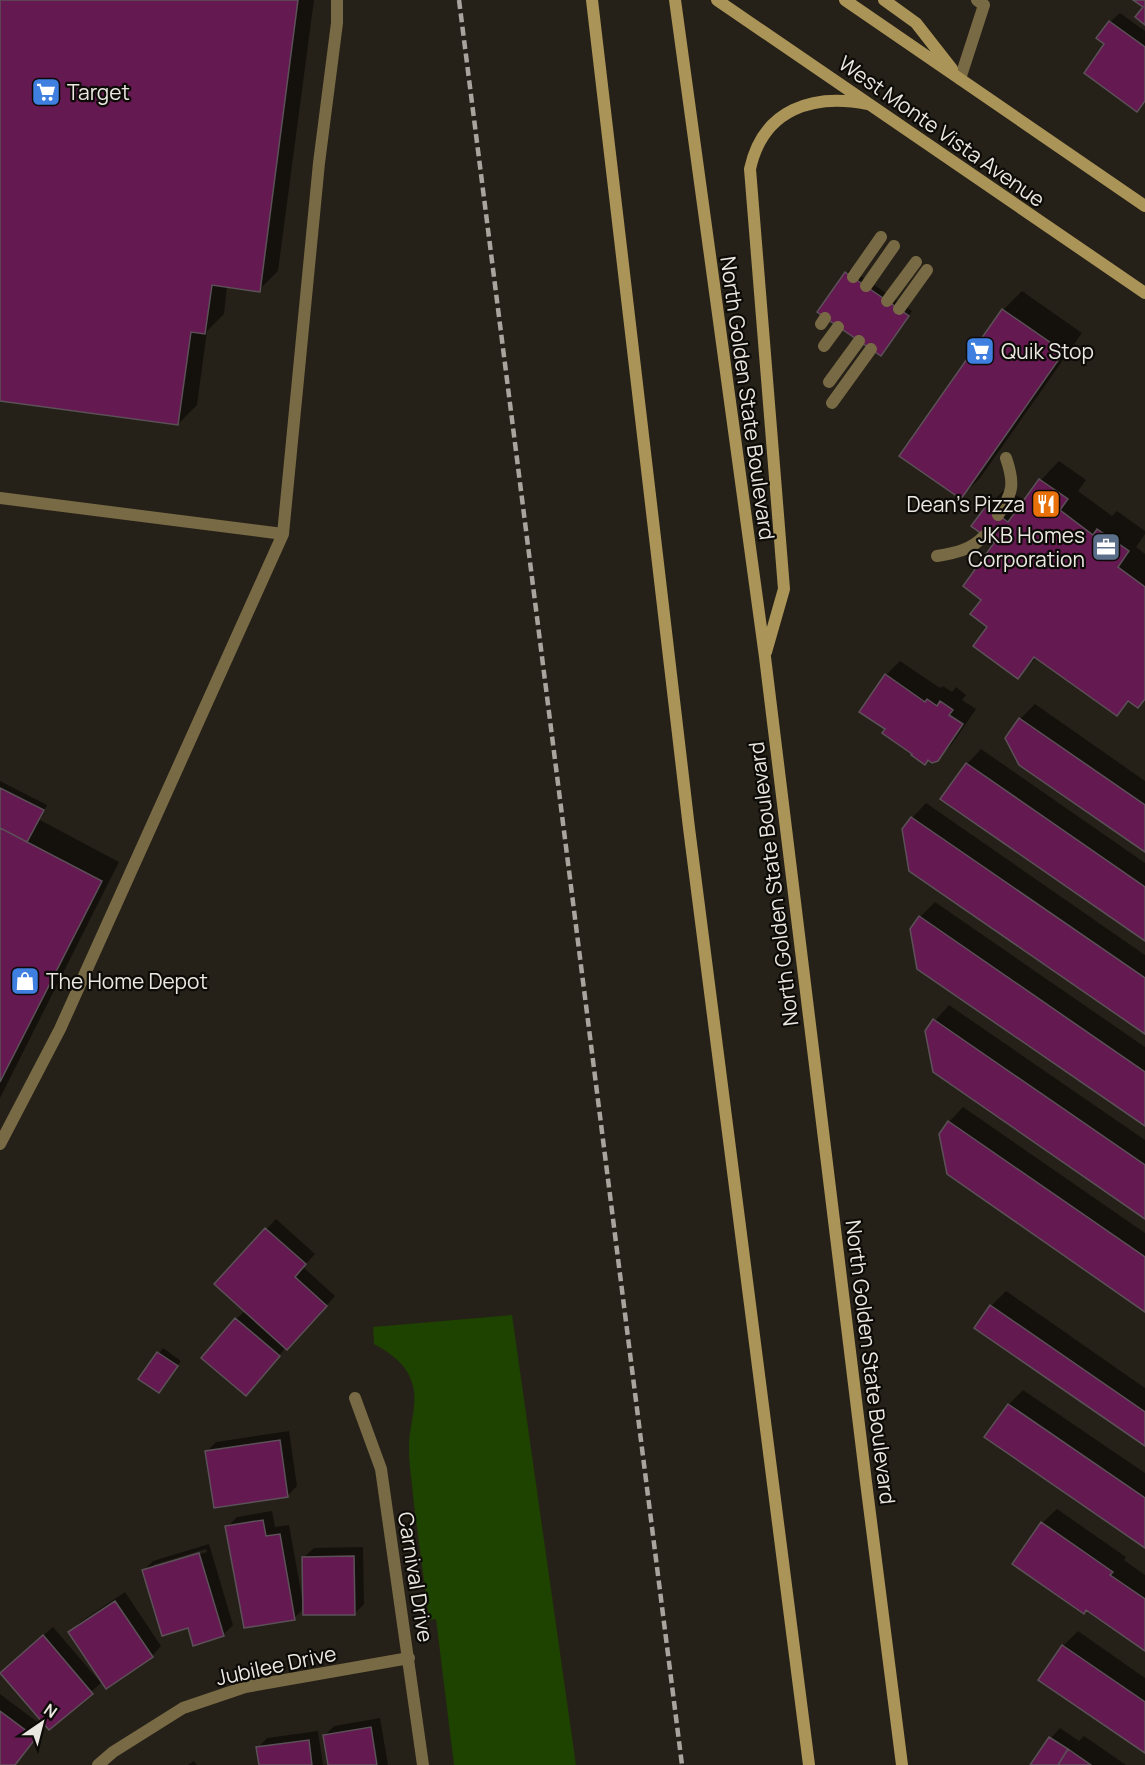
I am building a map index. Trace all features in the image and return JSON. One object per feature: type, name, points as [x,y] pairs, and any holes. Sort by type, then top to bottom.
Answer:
[{"type":"main road","points":[[592,0],[689,828],[809,1765]]},
{"type":"main road","name":"North Golden State Boulevard","points":[[675,0],[765,657],[902,1765]]},
{"type":"main road","name":"West Monte Vista Avenue","points":[[717,0],[1145,293]]},
{"type":"main road","points":[[845,0],[1145,206]]},
{"type":"main road","points":[[884,0],[916,23],[960,79]]},
{"type":"main road","points":[[765,657],[784,589],[750,169],[755,150],[765,132],[792,110],[822,100],[842,99],[868,104]]},
{"type":"street","points":[[0,1144],[60,1029],[282,534],[319,162],[337,23],[337,0]]},
{"type":"street","points":[[960,79],[984,4],[977,0]]},
{"type":"street","points":[[853,277],[881,237]]},
{"type":"street","points":[[866,286],[894,246]]},
{"type":"street","points":[[887,301],[916,262]]},
{"type":"street","points":[[899,309],[927,270]]},
{"type":"street","points":[[824,346],[838,327]]},
{"type":"street","points":[[830,382],[859,341]]},
{"type":"street","points":[[832,403],[870,349]]},
{"type":"street","points":[[998,514],[1010,496],[1012,476],[1006,458]]},
{"type":"street","points":[[0,498],[282,534]]},
{"type":"street","points":[[937,556],[959,553],[978,543],[984,536]]},
{"type":"street","name":"Carnival Drive","points":[[355,1398],[381,1469],[423,1765]]},
{"type":"street","name":"Jubilee Drive","points":[[98,1765],[113,1752],[183,1708],[245,1688],[409,1658]]},
{"type":"green space","points":[[512,1315],[576,1765],[454,1765],[436,1619],[429,1620],[409,1461],[414,1402],[413,1386],[403,1366],[374,1344],[373,1327]]},
{"type":"building","points":[[0,0],[298,0],[260,292],[212,285],[205,334],[191,332],[178,425],[0,401]]},
{"type":"building","points":[[1133,0],[1145,0],[1145,25],[1135,17],[1143,7]]},
{"type":"building","points":[[1109,21],[1145,47],[1145,101],[1137,112],[1084,73],[1104,44],[1096,38]]},
{"type":"building","points":[[845,272],[909,316],[881,356],[817,312]]},
{"type":"building","points":[[1002,309],[1064,352],[961,499],[899,456]]},
{"type":"building","points":[[1039,479],[1068,499],[1060,510],[1093,535],[1097,529],[1129,551],[1118,567],[1145,587],[1145,699],[1138,708],[1128,701],[1117,716],[1034,657],[1018,679],[973,646],[987,627],[970,614],[981,600],[963,586],[994,543],[971,526],[986,506],[1008,522]]},
{"type":"building","points":[[885,674],[925,702],[927,699],[937,706],[940,701],[953,710],[949,715],[963,724],[938,761],[932,763],[928,760],[925,765],[882,733],[885,729],[859,712]]},
{"type":"building","points":[[1019,718],[1145,805],[1145,852],[1019,765],[1005,738]]},
{"type":"building","points":[[966,763],[1145,887],[1145,941],[940,799]]},
{"type":"building","points":[[0,788],[44,810],[27,842],[0,828]]},
{"type":"building","points":[[911,817],[1145,978],[1145,1034],[909,871],[902,829]]},
{"type":"building","name":"The Home Depot","points":[[0,828],[102,881],[0,1082]]},
{"type":"building","points":[[919,916],[1145,1072],[1145,1126],[917,969],[910,929]]},
{"type":"building","points":[[933,1019],[1145,1165],[1145,1219],[933,1072],[925,1031]]},
{"type":"building","points":[[948,1121],[1145,1257],[1145,1312],[947,1174],[939,1134]]},
{"type":"building","points":[[265,1228],[306,1264],[295,1277],[327,1306],[287,1350],[214,1284]]},
{"type":"building","points":[[990,1305],[1145,1412],[1145,1446],[974,1328]]},
{"type":"building","points":[[235,1318],[280,1356],[246,1396],[201,1358]]},
{"type":"building","points":[[157,1352],[178,1366],[159,1393],[138,1379]]},
{"type":"building","points":[[1008,1404],[1145,1498],[1145,1548],[984,1437]]},
{"type":"building","points":[[280,1440],[288,1497],[214,1508],[205,1451]]},
{"type":"building","points":[[263,1520],[266,1536],[280,1534],[295,1620],[244,1628],[225,1526]]},
{"type":"building","points":[[1041,1522],[1113,1572],[1110,1575],[1145,1599],[1145,1651],[1086,1610],[1084,1614],[1012,1564]]},
{"type":"building","points":[[199,1553],[224,1636],[193,1646],[188,1628],[162,1636],[142,1570]]},
{"type":"building","points":[[354,1556],[355,1615],[303,1615],[302,1557]]},
{"type":"building","points":[[115,1601],[153,1657],[106,1689],[68,1632]]},
{"type":"building","points":[[43,1635],[93,1694],[49,1730],[0,1673]]},
{"type":"building","points":[[1062,1645],[1145,1702],[1145,1753],[1038,1680]]},
{"type":"building","points":[[0,1711],[36,1738],[15,1765],[0,1765]]},
{"type":"building","points":[[371,1727],[377,1765],[328,1765],[323,1735]]},
{"type":"building","points":[[1049,1737],[1068,1749],[1058,1765],[1030,1765]]},
{"type":"building","points":[[309,1740],[312,1765],[259,1765],[256,1747]]},
{"type":"building","points":[[1068,1749],[1091,1765],[1058,1765]]},
{"type":"railway","points":[[459,0],[682,1765]]},
{"type":"place","name":"Target","points":[[46,92]]},
{"type":"place","name":"Quik Stop","points":[[980,351]]},
{"type":"place","name":"Dean's Pizza","points":[[1046,504]]},
{"type":"place","name":"JKB Homes Corporation","points":[[1106,547]]},
{"type":"place","name":"The Home Depot","points":[[25,981]]}]
